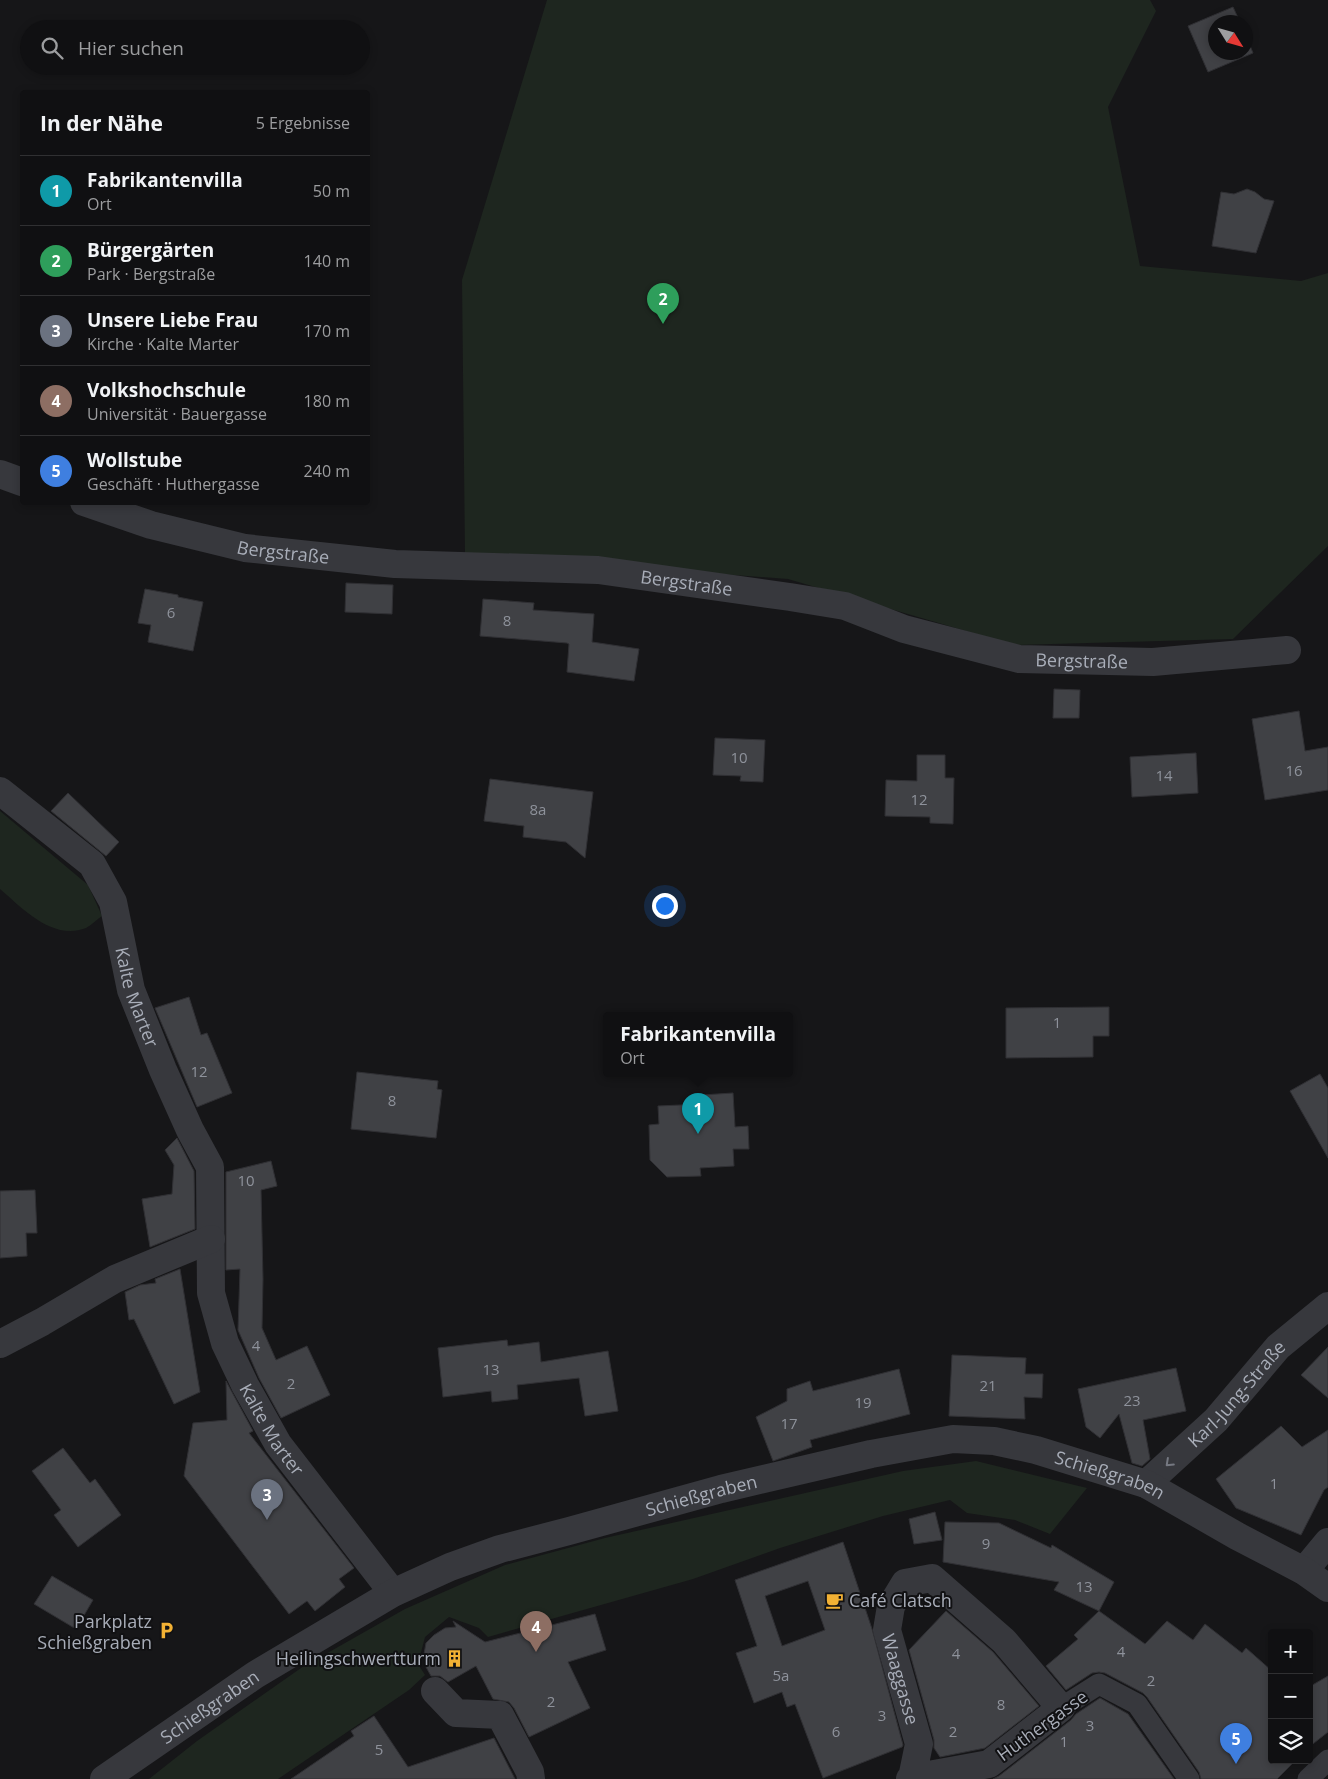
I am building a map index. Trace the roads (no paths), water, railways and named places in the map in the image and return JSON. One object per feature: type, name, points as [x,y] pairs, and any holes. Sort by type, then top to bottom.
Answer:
[{"type":"street","points":[[0,474],[20,481]]},
{"type":"street","name":"Bergstraße","points":[[93,505],[150,525],[245,548],[395,564],[598,570],[845,606],[904,629],[1019,659],[1153,662],[1287,650]]},
{"type":"street","name":"Kalte Marter","points":[[0,790],[92,864],[113,902],[131,990],[163,1070],[190,1130],[210,1167],[211,1293],[225,1343],[250,1394],[278,1444],[393,1593]]},
{"type":"street","points":[[0,1344],[42,1322],[115,1278],[211,1239]]},
{"type":"street","name":"Karl-Jung-Straße","points":[[1146,1484],[1216,1420],[1278,1347],[1328,1306]]},
{"type":"street","name":"Schießgraben","points":[[104,1779],[255,1675],[393,1593],[450,1567],[500,1549],[569,1532],[721,1489],[871,1454],[953,1439],[994,1440],[1036,1450],[1146,1484],[1237,1536],[1304,1571],[1328,1588]]},
{"type":"street","points":[[1304,1571],[1328,1542]]},
{"type":"street","name":"Waaggasse","points":[[911,1778],[919,1744],[887,1630],[891,1606],[905,1583],[932,1578],[1004,1641],[1061,1708]]},
{"type":"street","name":"Huthergasse","points":[[911,1778],[989,1764],[1061,1708],[1099,1684],[1137,1704],[1189,1779]]},
{"type":"street","points":[[435,1691],[456,1713],[500,1715],[530,1772],[531,1779]]},
{"type":"street","points":[[1308,1779],[1328,1760]]},
{"type":"place","name":"Bürgergärten","points":[[663,324]]},
{"type":"place","name":"Fabrikantenvilla","points":[[698,1134]]},
{"type":"place","name":"Unsere Liebe Frau","points":[[267,1520]]},
{"type":"place","name":"Café Clatsch","points":[[835,1600]]},
{"type":"place","name":"Parkplatz Schießgraben","points":[[166,1631]]},
{"type":"place","name":"Volkshochschule","points":[[536,1652]]},
{"type":"place","name":"Heilingschwertturm","points":[[455,1658]]},
{"type":"place","name":"Wollstube","points":[[1236,1764]]}]
